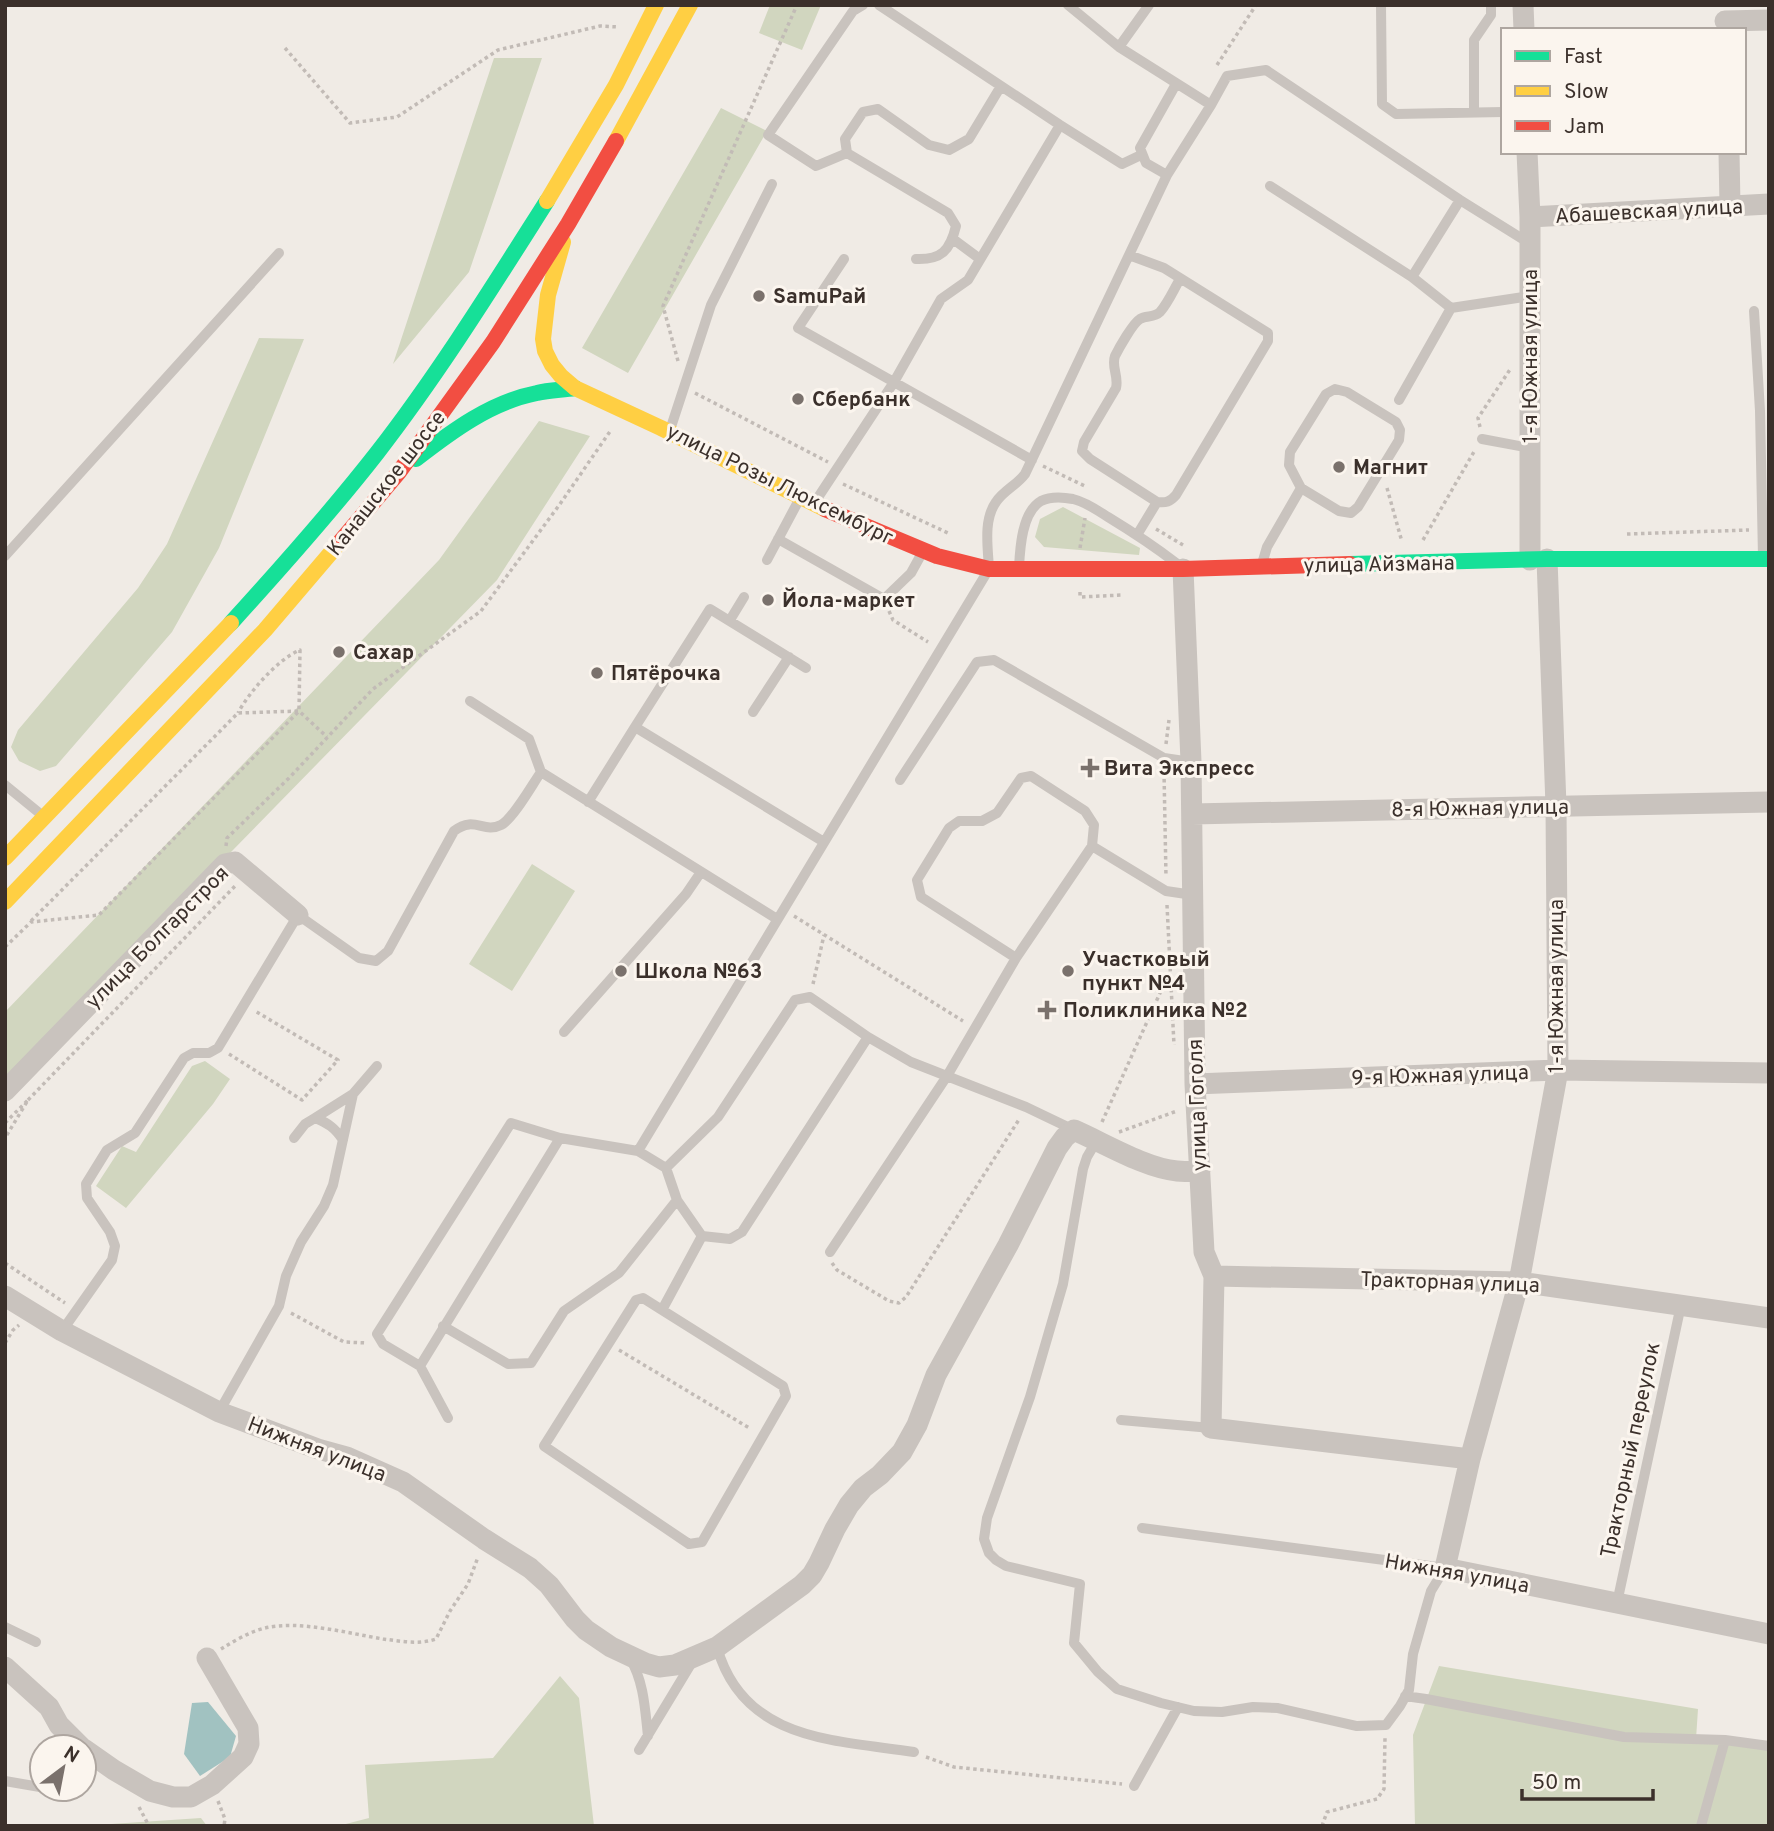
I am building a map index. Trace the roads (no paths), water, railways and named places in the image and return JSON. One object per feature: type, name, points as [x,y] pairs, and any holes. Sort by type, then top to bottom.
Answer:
[{"type":"main road","name":"Канашское шоссе","points":[[5,859],[239,615],[294,554],[377,452],[442,363],[498,279],[582,144],[656,5]]},
{"type":"main road","name":"Канашское шоссе","points":[[5,902],[265,630],[399,472],[493,342],[568,224],[638,103],[690,5]]},
{"type":"main road","points":[[568,224],[548,295],[543,339],[552,365],[575,388]]},
{"type":"main road","points":[[399,472],[449,433],[496,407],[536,393],[575,388]]},
{"type":"main road","name":"улица Розы Люксембург","points":[[575,388],[806,501],[923,552],[989,569]]},
{"type":"main road","name":"улица Айзмана","points":[[989,569],[1183,569],[1539,560],[1766,559]]},
{"type":"street","points":[[1523,5],[1524,28]]},
{"type":"street","points":[[1725,19],[1769,20]]},
{"type":"street","name":"1-я Южная улица","points":[[1445,1568],[1470,1459],[1518,1282],[1558,1070],[1556,806],[1530,448],[1530,217],[1527,154]]},
{"type":"street","points":[[1728,154],[1730,206]]},
{"type":"street","name":"Абашевская улица","points":[[1530,217],[1769,204]]},
{"type":"street","name":"улица Гоголя","points":[[1183,569],[1191,762],[1195,1084],[1204,1252],[1214,1276],[1211,1428]]},
{"type":"street","name":"8-я Южная улица","points":[[1192,814],[1769,802]]},
{"type":"street","name":"улица Болгарстроя","points":[[5,1091],[225,864],[235,862],[298,915]]},
{"type":"street","name":"9-я Южная улица","points":[[1195,1084],[1558,1070],[1769,1073]]},
{"type":"street","points":[[1074,1130],[1163,1169],[1179,1172],[1200,1171]]},
{"type":"street","name":"Нижняя улица","points":[[5,1296],[62,1331],[219,1412],[347,1457],[404,1482],[530,1568],[549,1585],[586,1630],[611,1647],[659,1667],[675,1665],[717,1647],[812,1575],[849,1505],[863,1488],[902,1452],[917,1425],[936,1375],[1056,1148],[1074,1130]]},
{"type":"street","name":"Тракторная улица","points":[[1214,1276],[1518,1282],[1769,1318]]},
{"type":"street","points":[[1211,1428],[1470,1459]]},
{"type":"street","name":"Нижняя улица","points":[[1445,1568],[1769,1634]]},
{"type":"street","points":[[98,1759],[150,1791],[173,1797],[191,1797],[212,1786],[243,1757],[249,1744],[248,1728],[207,1658]]},
{"type":"street","points":[[5,1667],[48,1707],[58,1725],[66,1733]]},
{"type":"lane","points":[[847,153],[816,166],[768,135],[853,11],[863,5]]},
{"type":"lane","points":[[879,5],[1122,164],[1141,155]]},
{"type":"lane","points":[[1068,5],[1119,47],[1212,105]]},
{"type":"lane","points":[[1119,47],[1149,5]]},
{"type":"lane","points":[[1381,5],[1382,104],[1396,114],[1501,112]]},
{"type":"lane","points":[[1474,113],[1474,40],[1491,15],[1491,5]]},
{"type":"lane","points":[[638,1150],[989,569],[989,515],[996,502],[1018,483],[1032,460],[1167,175],[1212,105],[1227,76],[1266,70],[1460,200],[1530,243]]},
{"type":"lane","points":[[1167,175],[1146,163],[1140,148],[1176,84]]},
{"type":"lane","points":[[847,153],[845,139],[863,112],[878,109],[929,145],[949,150],[969,139],[1001,86]]},
{"type":"lane","points":[[767,560],[778,539],[806,501],[838,467],[894,383],[941,299],[968,280],[1060,125]]},
{"type":"lane","points":[[847,153],[948,213],[956,226],[953,239],[944,253],[931,260],[916,260]]},
{"type":"lane","points":[[669,432],[711,305],[772,184]]},
{"type":"lane","points":[[1270,186],[1412,277],[1451,308],[1530,296]]},
{"type":"lane","points":[[1412,277],[1460,200]]},
{"type":"lane","points":[[953,239],[980,259]]},
{"type":"lane","points":[[5,556],[279,253]]},
{"type":"lane","points":[[1129,255],[1156,265],[1180,279],[1260,327],[1268,333],[1268,341],[1176,495],[1165,503],[1157,502],[1090,459],[1082,451],[1084,442],[1116,388],[1118,380],[1113,366],[1115,357],[1136,322],[1142,317],[1154,316],[1160,312],[1180,279]]},
{"type":"lane","points":[[844,259],[798,328],[1032,460]]},
{"type":"lane","points":[[1399,400],[1451,308]]},
{"type":"lane","points":[[1755,312],[1766,559]]},
{"type":"lane","points":[[1335,389],[1347,392],[1396,422],[1400,430],[1399,440],[1358,507],[1351,513],[1339,511],[1301,488],[1289,465],[1290,452],[1326,394],[1335,389]]},
{"type":"lane","points":[[1482,439],[1530,448]]},
{"type":"lane","points":[[1262,567],[1268,547],[1301,488]]},
{"type":"lane","points":[[1018,569],[1022,536],[1030,514],[1040,502],[1057,497],[1074,499],[1088,505],[1183,569]]},
{"type":"lane","points":[[1137,536],[1157,502]]},
{"type":"lane","points":[[778,539],[884,599],[911,573],[923,552]]},
{"type":"lane","points":[[730,620],[744,597]]},
{"type":"lane","points":[[588,802],[710,609],[806,668]]},
{"type":"lane","points":[[753,712],[789,657]]},
{"type":"lane","points":[[900,780],[977,662],[994,660],[1164,758],[1191,762]]},
{"type":"lane","points":[[470,701],[529,738],[541,772],[701,872],[780,914]]},
{"type":"lane","points":[[635,727],[824,842]]},
{"type":"lane","name":"улица Болгарстроя","points":[[298,915],[359,958],[376,961],[388,951],[454,831],[470,823],[487,828],[500,826],[510,817],[541,772]]},
{"type":"lane","points":[[830,1252],[947,1076],[1016,958],[1092,846],[1094,825],[1085,811],[1031,776],[1021,778],[997,813],[982,821],[959,821],[949,828],[917,880],[921,897],[1016,958]]},
{"type":"lane","points":[[5,785],[45,818]]},
{"type":"lane","points":[[1092,846],[1166,891],[1192,895]]},
{"type":"lane","points":[[564,1032],[686,894],[701,872]]},
{"type":"lane","points":[[62,1331],[112,1260],[115,1246],[110,1232],[87,1198],[86,1184],[107,1150],[135,1133],[184,1058],[194,1053],[209,1053],[218,1048],[298,915]]},
{"type":"lane","points":[[666,1168],[718,1116],[795,1000],[810,997],[868,1037],[911,1062],[1026,1107],[1074,1130]]},
{"type":"lane","points":[[447,1418],[420,1366],[383,1345],[377,1334],[511,1123],[561,1138],[638,1150],[666,1168],[677,1200],[702,1236],[730,1239],[743,1232],[868,1037]]},
{"type":"lane","points":[[295,1138],[305,1124],[353,1094],[377,1066]]},
{"type":"lane","points":[[219,1412],[279,1306],[286,1276],[301,1242],[324,1206],[333,1185],[353,1094]]},
{"type":"lane","points":[[315,1118],[335,1129],[343,1140]]},
{"type":"lane","points":[[420,1366],[561,1138]]},
{"type":"lane","points":[[1097,1140],[1083,1169],[1063,1284],[1030,1397],[987,1518],[984,1539],[989,1553],[1006,1566],[1080,1584],[1074,1643],[1098,1672],[1117,1689],[1194,1711],[1278,1708],[1357,1727],[1386,1725],[1409,1690],[1413,1654],[1431,1591],[1445,1568]]},
{"type":"lane","points":[[443,1326],[508,1364],[531,1363],[564,1311],[619,1273],[677,1200]]},
{"type":"lane","points":[[662,1310],[702,1236]]},
{"type":"lane","points":[[643,1298],[662,1310],[783,1385],[786,1396],[702,1542],[689,1544],[544,1446],[636,1300],[643,1298]]},
{"type":"lane","name":"Тракторный переулок","points":[[1617,1604],[1681,1305]]},
{"type":"lane","points":[[1121,1420],[1211,1428]]},
{"type":"lane","name":"Нижняя улица","points":[[1142,1528],[1445,1568]]},
{"type":"lane","points":[[5,1627],[36,1642]]},
{"type":"lane","points":[[717,1647],[723,1667],[742,1695],[770,1720],[811,1736],[914,1752]]},
{"type":"lane","points":[[629,1656],[637,1670],[643,1695],[648,1736]]},
{"type":"lane","points":[[639,1750],[695,1657]]},
{"type":"lane","points":[[1405,1696],[1624,1737],[1725,1740],[1769,1746]]},
{"type":"lane","points":[[1134,1786],[1178,1707]]},
{"type":"lane","points":[[1701,1826],[1725,1740]]},
{"type":"lane","points":[[5,1782],[28,1785]]},
{"type":"water","points":[[208,1702],[236,1736],[230,1757],[200,1776],[184,1754],[192,1703]]},
{"type":"place","name":"SamuРай","points":[[759,296]]},
{"type":"place","name":"Сбербанк","points":[[798,399]]},
{"type":"place","name":"Магнит","points":[[1339,467]]},
{"type":"place","name":"Йола-маркет","points":[[768,600]]},
{"type":"place","name":"Сахар","points":[[339,652]]},
{"type":"place","name":"Пятёрочка","points":[[597,673]]},
{"type":"place","name":"Вита Экспресс","points":[[1090,768]]},
{"type":"place","name":"Школа №63","points":[[621,971]]},
{"type":"place","name":"Участковый пункт №4","points":[[1068,971]]},
{"type":"place","name":"Поликлиника №2","points":[[1047,1010]]}]
